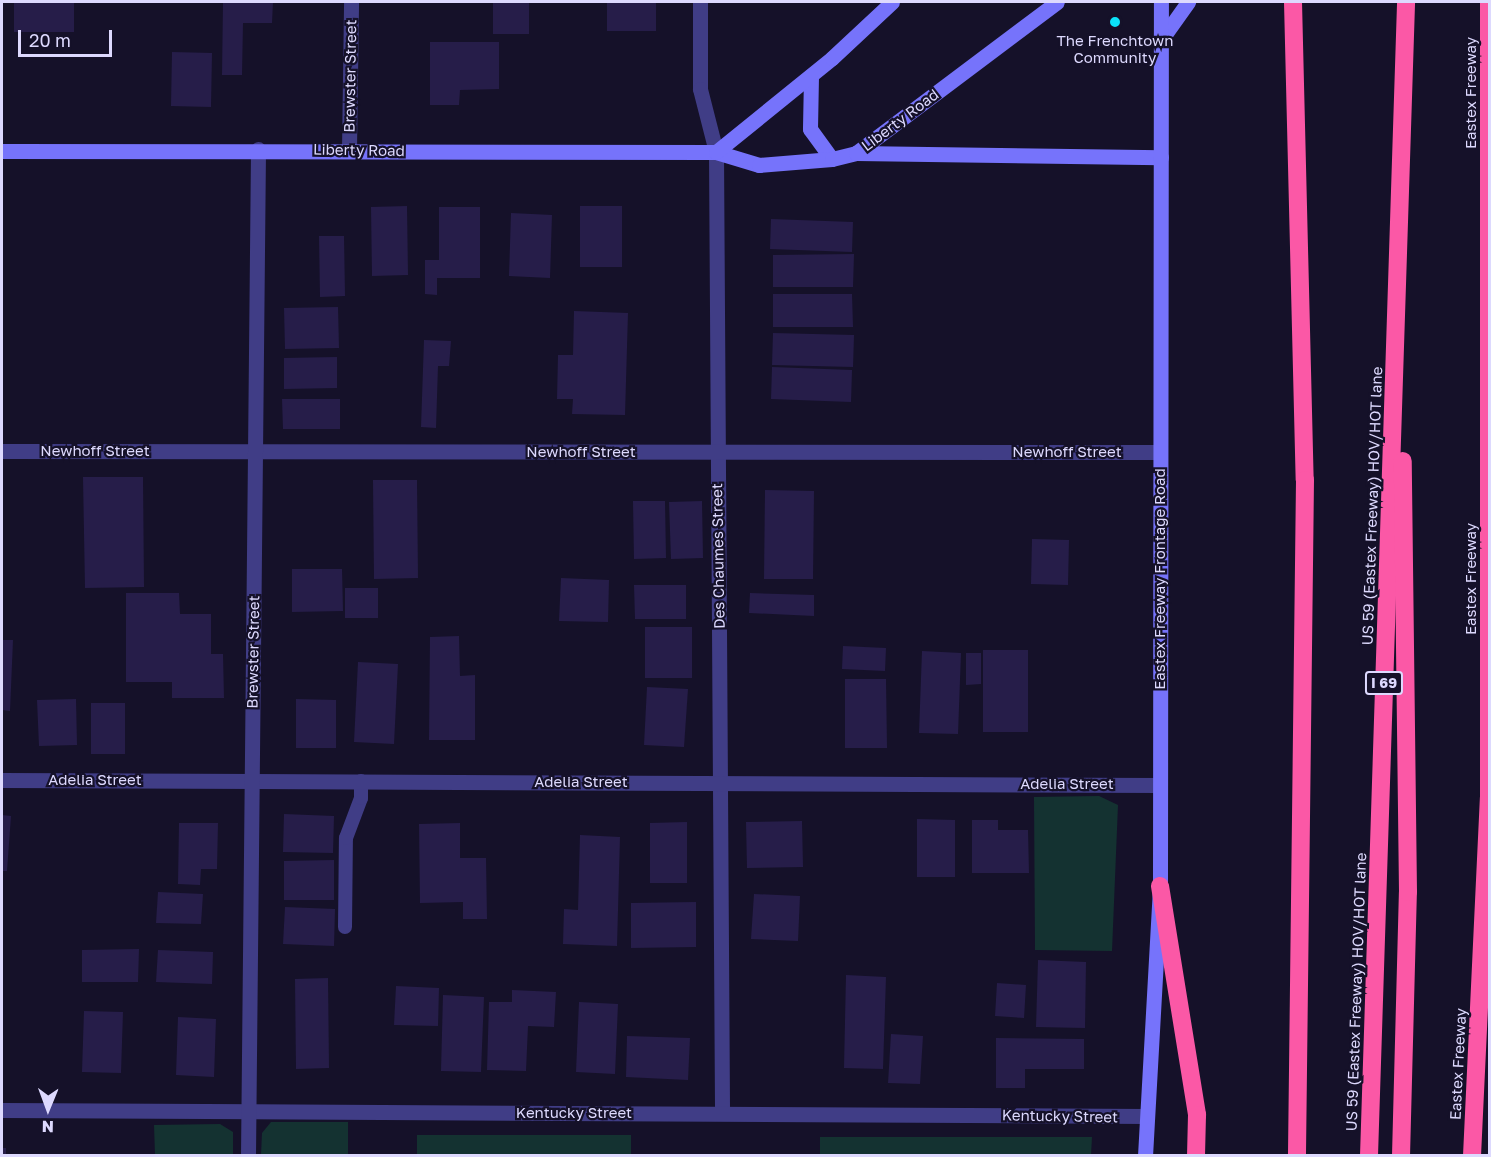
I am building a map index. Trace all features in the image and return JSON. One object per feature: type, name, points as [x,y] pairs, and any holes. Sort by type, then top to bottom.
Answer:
[{"type":"highway","points":[[1293,2],[1292,35],[1305,480],[1297,1155]]},
{"type":"highway","name":"US 59 (Eastex Freeway) HOV/HOT lane","points":[[1369,1155],[1406,2]]},
{"type":"highway","name":"Eastex Freeway","points":[[1472,1155],[1489,796],[1489,2]]},
{"type":"highway","name":"I 69","points":[[1400,211],[1408,892],[1401,1155]]},
{"type":"highway","points":[[1160,886],[1197,1115],[1196,1155]]},
{"type":"main road","points":[[716,152],[811,75],[892,2]]},
{"type":"main road","name":"Liberty Road","points":[[2,151],[258,149],[716,152],[759,165],[832,159],[856,153],[1057,2]]},
{"type":"main road","name":"Eastex Freeway Frontage Road","points":[[1145,1155],[1160,886],[1161,2]]},
{"type":"main road","points":[[1161,40],[1188,2]]},
{"type":"main road","points":[[811,75],[810,129],[832,159]]},
{"type":"main road","points":[[856,153],[1161,157]]},
{"type":"street","name":"Brewster Street","points":[[349,150],[351,2]]},
{"type":"street","name":"Des Chaumes Street","points":[[700,2],[700,89],[716,152],[716,452],[722,783],[722,1113]]},
{"type":"street","name":"Brewster Street","points":[[248,1155],[258,149]]},
{"type":"street","name":"Newhoff Street","points":[[2,451],[1160,452]]},
{"type":"street","name":"Adelia Street","points":[[2,780],[1160,784]]},
{"type":"street","name":"Kentucky Street","points":[[2,1110],[1147,1116]]},
{"type":"lane","points":[[345,927],[346,838],[361,798],[361,781]]},
{"type":"green space","points":[[1099,796],[1118,805],[1112,951],[1035,950],[1034,797]]},
{"type":"green space","points":[[271,1122],[348,1122],[348,1155],[261,1155],[262,1133]]},
{"type":"green space","points":[[220,1124],[233,1132],[233,1155],[155,1155],[154,1125]]},
{"type":"green space","points":[[417,1135],[631,1135],[631,1155],[417,1155]]},
{"type":"green space","points":[[820,1137],[1092,1137],[1091,1155],[820,1156]]},
{"type":"building","points":[[14,2],[74,2],[74,32],[14,32]]},
{"type":"building","points":[[223,2],[273,2],[272,23],[243,23],[242,75],[222,75]]},
{"type":"building","points":[[493,2],[529,2],[529,34],[493,34]]},
{"type":"building","points":[[607,2],[656,2],[656,31],[607,31]]},
{"type":"building","points":[[430,42],[499,42],[499,89],[460,90],[459,105],[430,105]]},
{"type":"building","points":[[172,52],[212,53],[211,107],[171,106]]},
{"type":"building","points":[[407,206],[408,275],[372,276],[371,207]]},
{"type":"building","points":[[580,206],[622,206],[622,267],[580,267]]},
{"type":"building","points":[[439,207],[480,207],[480,278],[437,278],[437,295],[425,294],[425,260],[439,260]]},
{"type":"building","points":[[511,213],[552,215],[550,278],[509,276]]},
{"type":"building","points":[[771,219],[853,222],[852,252],[770,249]]},
{"type":"building","points":[[319,236],[344,236],[345,296],[320,297]]},
{"type":"building","points":[[854,254],[853,287],[773,287],[773,255]]},
{"type":"building","points":[[773,294],[852,294],[853,327],[773,327]]},
{"type":"building","points":[[338,307],[339,348],[285,349],[284,308]]},
{"type":"building","points":[[574,311],[628,313],[625,415],[572,414],[573,399],[557,399],[558,355],[573,355]]},
{"type":"building","points":[[773,333],[854,335],[853,367],[772,365]]},
{"type":"building","points":[[424,340],[451,341],[449,366],[438,366],[436,428],[421,427]]},
{"type":"building","points":[[337,357],[337,388],[284,389],[284,358]]},
{"type":"building","points":[[772,367],[852,370],[851,402],[771,399]]},
{"type":"building","points":[[282,399],[340,399],[340,429],[283,429]]},
{"type":"building","points":[[83,477],[143,477],[144,587],[85,588]]},
{"type":"building","points":[[373,480],[417,480],[418,578],[374,579]]},
{"type":"building","points":[[765,490],[814,491],[813,579],[764,579]]},
{"type":"building","points":[[633,501],[665,501],[666,558],[634,559]]},
{"type":"building","points":[[702,501],[703,558],[671,559],[669,502]]},
{"type":"building","points":[[1032,539],[1069,540],[1068,585],[1031,584]]},
{"type":"building","points":[[292,569],[342,569],[343,611],[292,612]]},
{"type":"building","points":[[561,578],[609,580],[608,622],[559,621]]},
{"type":"building","points":[[634,585],[686,585],[686,619],[635,619]]},
{"type":"building","points":[[345,588],[378,588],[378,618],[345,618]]},
{"type":"building","points":[[126,593],[179,593],[180,614],[211,614],[211,654],[223,654],[224,698],[172,698],[172,682],[126,682]]},
{"type":"building","points":[[750,593],[814,595],[814,616],[749,613]]},
{"type":"building","points":[[645,627],[692,627],[692,678],[645,678]]},
{"type":"building","points":[[459,636],[460,676],[475,675],[475,740],[429,740],[430,637]]},
{"type":"building","points":[[2,640],[13,640],[10,711],[2,710]]},
{"type":"building","points":[[843,646],[886,648],[885,671],[842,669]]},
{"type":"building","points":[[983,650],[1028,650],[1028,732],[983,732]]},
{"type":"building","points":[[922,651],[961,653],[958,734],[919,733]]},
{"type":"building","points":[[966,653],[981,653],[981,684],[966,685]]},
{"type":"building","points":[[358,662],[398,664],[394,744],[354,742]]},
{"type":"building","points":[[845,679],[886,679],[887,748],[845,748]]},
{"type":"building","points":[[647,687],[688,689],[684,747],[644,745]]},
{"type":"building","points":[[76,699],[77,745],[39,746],[37,700]]},
{"type":"building","points":[[296,699],[336,700],[336,748],[296,748]]},
{"type":"building","points":[[91,703],[125,703],[125,754],[91,754]]},
{"type":"building","points":[[284,814],[334,816],[333,853],[283,852]]},
{"type":"building","points":[[2,815],[11,816],[7,871],[2,871]]},
{"type":"building","points":[[917,819],[955,820],[955,877],[917,877]]},
{"type":"building","points":[[972,820],[998,820],[998,830],[1028,830],[1029,873],[972,873]]},
{"type":"building","points":[[802,821],[803,867],[747,868],[746,822]]},
{"type":"building","points":[[687,822],[687,883],[650,883],[650,823]]},
{"type":"building","points":[[179,823],[218,823],[217,869],[201,869],[200,885],[178,884]]},
{"type":"building","points":[[460,823],[460,858],[486,858],[487,919],[463,919],[463,902],[420,903],[419,824]]},
{"type":"building","points":[[580,835],[620,837],[617,946],[563,944],[564,909],[578,910]]},
{"type":"building","points":[[334,860],[334,900],[284,900],[284,861]]},
{"type":"building","points":[[158,892],[203,894],[201,924],[156,923]]},
{"type":"building","points":[[754,894],[800,896],[798,941],[751,939]]},
{"type":"building","points":[[696,902],[696,947],[631,948],[631,903]]},
{"type":"building","points":[[285,907],[335,909],[334,946],[283,944]]},
{"type":"building","points":[[139,949],[138,982],[82,982],[82,950]]},
{"type":"building","points":[[158,950],[213,952],[212,984],[156,982]]},
{"type":"building","points":[[1038,960],[1086,962],[1085,1028],[1036,1027]]},
{"type":"building","points":[[846,975],[886,977],[883,1069],[844,1068]]},
{"type":"building","points":[[328,978],[329,1068],[296,1069],[295,979]]},
{"type":"building","points":[[997,983],[1026,985],[1024,1018],[995,1016]]},
{"type":"building","points":[[396,986],[439,988],[438,1026],[394,1025]]},
{"type":"building","points":[[512,990],[556,992],[554,1027],[528,1026],[526,1071],[487,1070],[489,1002],[512,1002]]},
{"type":"building","points":[[443,995],[484,997],[481,1072],[441,1071]]},
{"type":"building","points":[[579,1002],[618,1004],[615,1074],[576,1072]]},
{"type":"building","points":[[84,1011],[123,1012],[121,1073],[82,1072]]},
{"type":"building","points":[[178,1017],[216,1019],[214,1077],[176,1075]]},
{"type":"building","points":[[891,1034],[923,1036],[920,1084],[888,1083]]},
{"type":"building","points":[[627,1036],[690,1038],[688,1080],[626,1077]]},
{"type":"building","points":[[996,1038],[1084,1039],[1084,1069],[1025,1069],[1025,1088],[996,1088]]},
{"type":"building","points":[[2,1148],[6,1148],[6,1156],[2,1156]]},
{"type":"place","name":"The Frenchtown Community","points":[[1115,22]]}]
